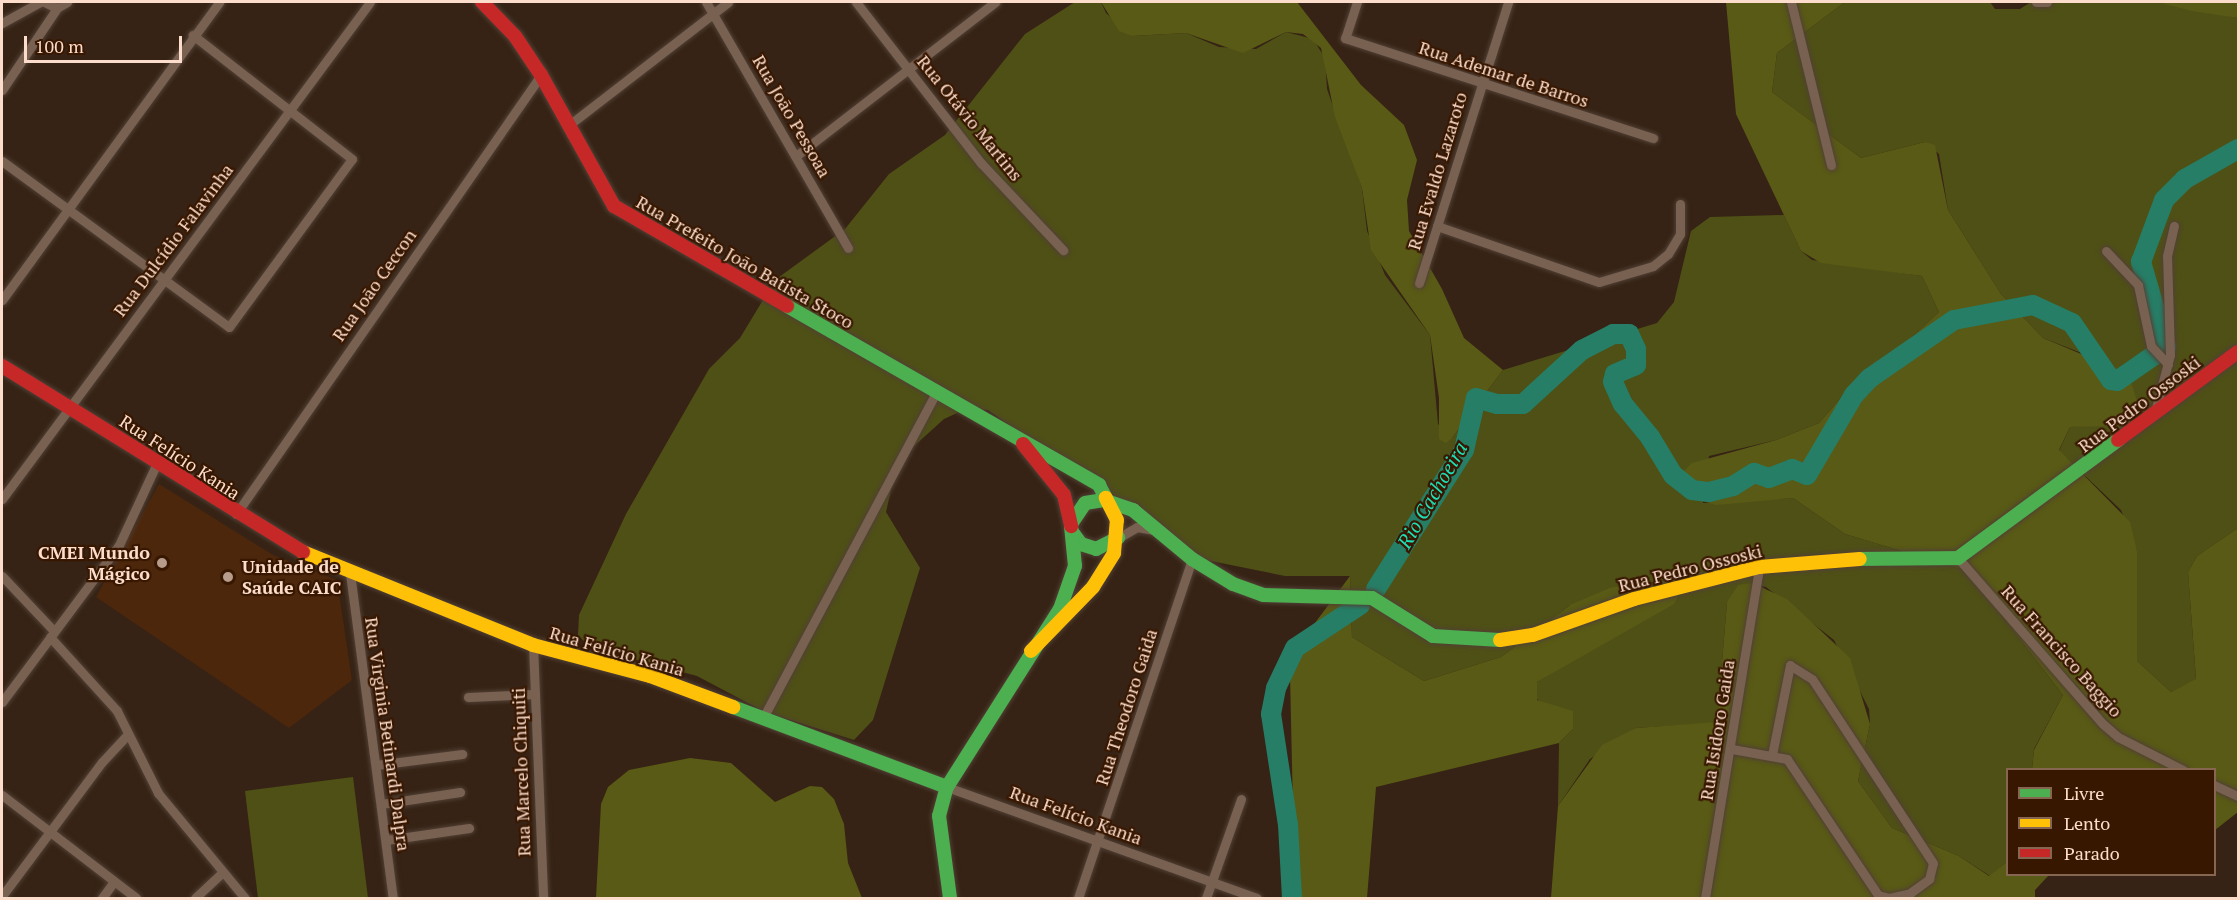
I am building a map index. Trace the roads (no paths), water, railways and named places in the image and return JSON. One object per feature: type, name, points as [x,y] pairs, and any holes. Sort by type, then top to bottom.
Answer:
[{"type":"street","points":[[2,23],[40,2]]},
{"type":"street","points":[[44,2],[57,8]]},
{"type":"street","points":[[2,90],[57,8],[67,2]]},
{"type":"street","points":[[2,300],[219,2]]},
{"type":"street","name":"Rua Dulcídio Falavinha","points":[[2,499],[370,2]]},
{"type":"street","name":"Rua Prefeito João Batista Stoco","points":[[482,2],[515,36],[541,75],[599,184],[614,206],[634,222],[1092,480],[1111,502]]},
{"type":"street","name":"Rua João Pessoaa","points":[[706,2],[848,248]]},
{"type":"street","points":[[569,125],[728,2]]},
{"type":"street","name":"Rua Otávio Martins","points":[[856,2],[910,68],[981,163],[1063,250]]},
{"type":"street","points":[[796,156],[995,2]]},
{"type":"street","name":"Rua Ademar de Barros","points":[[1357,2],[1345,38],[1481,86],[1653,138]]},
{"type":"street","name":"Rua Evaldo Lazaroto","points":[[1419,283],[1509,2]]},
{"type":"street","points":[[1791,2],[1831,165]]},
{"type":"street","points":[[2036,2],[2047,2]]},
{"type":"street","points":[[2,161],[161,282],[229,327],[352,159],[290,113],[193,35]]},
{"type":"street","name":"Rua João Ceccon","points":[[236,514],[541,75]]},
{"type":"street","points":[[1437,226],[1599,282],[1653,266],[1668,255],[1680,234],[1680,204]]},
{"type":"street","points":[[2154,414],[2168,364],[2167,256],[2174,226]]},
{"type":"street","points":[[2106,251],[2138,285],[2151,346],[2168,364]]},
{"type":"street","name":"Rua Pedro Ossoski","points":[[1111,502],[1133,510],[1154,531],[1192,559],[1233,584],[1263,595],[1361,596],[1433,636],[1490,642],[1533,635],[1634,599],[1759,567],[1900,556],[1958,558],[2238,352]]},
{"type":"street","name":"Rua Felício Kania","points":[[2,366],[287,546],[350,573],[533,645],[650,676],[947,787],[1257,898]]},
{"type":"street","points":[[763,718],[937,391]]},
{"type":"street","name":"Rua Prefeito João Batista Stoco","points":[[950,898],[939,816],[947,787],[1066,596],[1075,566],[1072,528],[1052,475],[1010,432]]},
{"type":"street","points":[[2,702],[119,545],[156,465]]},
{"type":"street","points":[[1118,538],[1111,502],[1085,503],[1072,528],[1081,544],[1096,549],[1118,538],[1137,527],[1154,531]]},
{"type":"street","name":"Rua Prefeito João Batista Stoco","points":[[1031,651],[1101,577],[1118,538]]},
{"type":"street","name":"Rua Francisco Baggio","points":[[1958,558],[2103,724],[2118,737],[2179,768]]},
{"type":"street","name":"Rua Theodoro Gaida","points":[[1078,898],[1192,559]]},
{"type":"street","name":"Rua Isidoro Gaida","points":[[1705,898],[1732,749],[1759,567]]},
{"type":"street","name":"Rua Virginia Betinardi Dalpra","points":[[350,573],[393,898]]},
{"type":"street","points":[[2,576],[117,711],[126,736],[158,793],[222,873],[239,887],[245,898]]},
{"type":"street","name":"Rua Marcelo Chiquiti","points":[[533,645],[543,898]]},
{"type":"street","points":[[1732,749],[1787,759],[1801,776],[1878,895],[1889,898],[1910,893],[1929,879],[1934,864],[1812,679],[1790,665],[1772,755]]},
{"type":"street","points":[[468,697],[535,694]]},
{"type":"street","points":[[2,896],[48,832],[126,736]]},
{"type":"street","points":[[376,765],[462,754]]},
{"type":"street","points":[[2216,786],[2238,796]]},
{"type":"street","points":[[381,804],[460,792]]},
{"type":"street","points":[[2,795],[113,883],[136,898]]},
{"type":"street","points":[[1206,898],[1241,800]]},
{"type":"street","points":[[386,840],[468,828]]},
{"type":"street","points":[[195,898],[222,873]]},
{"type":"street","points":[[102,898],[113,883]]},
{"type":"waterway","name":"Rio Cachoeira","points":[[1376,589],[1464,450],[1476,398],[1497,404],[1523,404],[1582,350],[1613,334],[1629,334],[1636,349],[1636,365],[1615,374],[1613,382],[1623,404],[1650,437],[1673,475],[1692,490],[1709,492],[1733,486],[1754,473],[1769,478],[1792,469],[1807,475],[1854,395],[1870,378],[1954,320],[2033,305],[2072,323],[2111,380],[2117,381],[2166,347],[2141,262],[2164,200],[2185,179],[2238,149]]},
{"type":"waterway","name":"Rio Cachoeira","points":[[1292,898],[1288,825],[1271,714],[1276,688],[1295,648],[1360,605]]},
{"type":"place","name":"CMEI Mundo Mágico","points":[[162,563]]},
{"type":"place","name":"Unidade de Saúde CAIC","points":[[228,577]]}]
